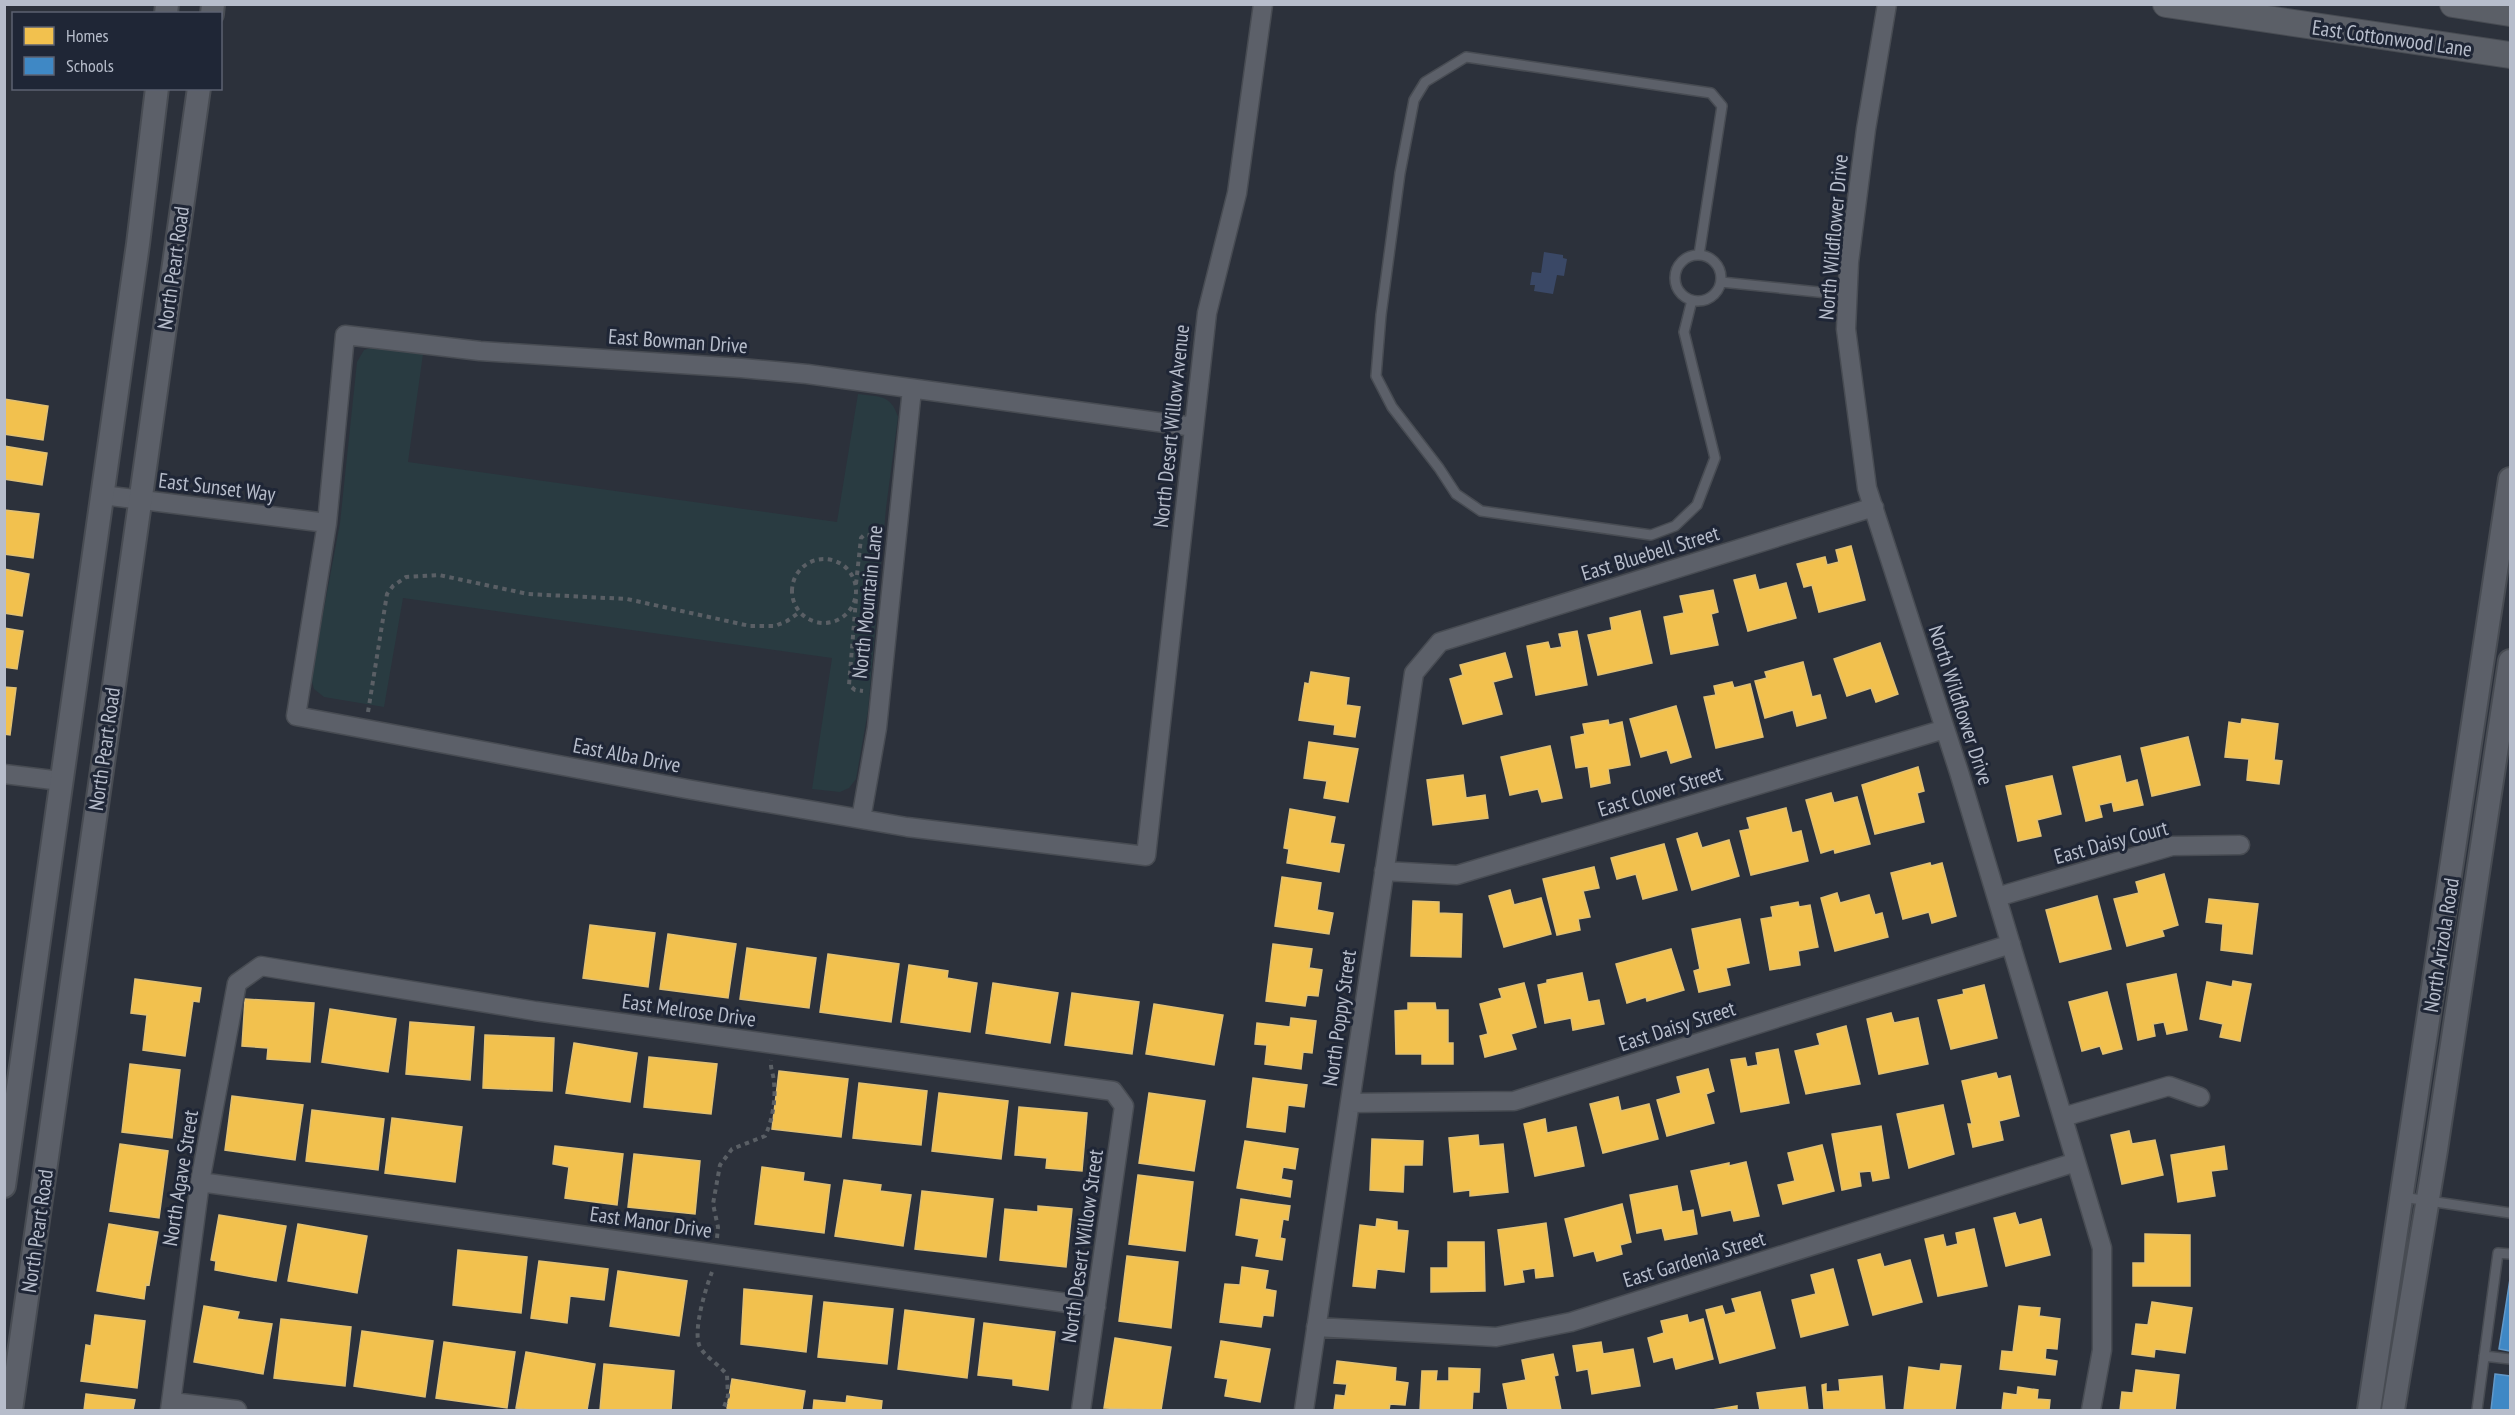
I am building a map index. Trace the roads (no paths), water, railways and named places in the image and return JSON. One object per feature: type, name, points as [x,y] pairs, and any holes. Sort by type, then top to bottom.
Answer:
[{"type":"main road","name":"East Cottonwood Lane","points":[[2166,4],[2511,55]]},
{"type":"main road","name":"East Cottonwood Lane","points":[[2453,4],[2511,13]]},
{"type":"street","name":"North Desert Willow Avenue","points":[[1146,856],[1207,313],[1237,193],[1263,4]]},
{"type":"street","name":"North Wildflower Drive","points":[[1887,4],[1866,129],[1847,295],[1846,329],[1867,488],[1997,897],[2102,1248],[2102,1350],[2091,1410]]},
{"type":"street","name":"North Peart Road","points":[[4,1186],[138,244],[157,90]]},
{"type":"street","name":"North Peart Road","points":[[11,1410],[199,90]]},
{"type":"street","name":"East Bowman Drive","points":[[327,523],[345,335],[480,351],[741,368],[1194,427]]},
{"type":"street","name":"North Mountain Lane","points":[[861,819],[877,728],[912,389]]},
{"type":"street","name":"North Arizola Road","points":[[2369,1410],[2511,479]]},
{"type":"street","name":"East Sunset Way","points":[[102,495],[327,523]]},
{"type":"street","name":"East Bluebell Street","points":[[1440,642],[1874,507]]},
{"type":"street","name":"East Alba Drive","points":[[327,523],[296,716],[861,819],[1146,856]]},
{"type":"street","name":"North Poppy Street","points":[[1304,1410],[1414,673],[1440,642]]},
{"type":"street","name":"North Arizola Road","points":[[2393,1410],[2506,719],[2511,661]]},
{"type":"street","name":"East Clover Street","points":[[1384,871],[1457,875],[1945,729]]},
{"type":"street","points":[[4,774],[61,781]]},
{"type":"street","name":"East Daisy Court","points":[[1997,897],[2172,846],[2240,845]]},
{"type":"street","name":"East Daisy Street","points":[[1350,1102],[1514,1101],[2011,944]]},
{"type":"street","name":"East Melrose Drive","points":[[261,966],[535,1011],[1113,1091]]},
{"type":"street","name":"North Agave Street","points":[[171,1406],[200,1182],[237,983],[261,966]]},
{"type":"street","points":[[2063,1117],[2169,1086],[2200,1097]]},
{"type":"street","name":"North Desert Willow Street","points":[[1081,1410],[1124,1106],[1113,1091]]},
{"type":"street","name":"East Gardenia Street","points":[[1316,1327],[1496,1337],[1571,1322],[2076,1162]]},
{"type":"street","name":"East Manor Drive","points":[[200,1182],[1096,1307]]},
{"type":"street","points":[[171,1406],[237,1410]]},
{"type":"lane","points":[[1692,300],[1684,332],[1716,458],[1696,505],[1675,526],[1651,535],[1481,511],[1456,494],[1392,407],[1376,376],[1381,315],[1399,185],[1414,100],[1425,82],[1466,57],[1711,93],[1722,106],[1699,255]]},
{"type":"lane","points":[[1699,255],[1706,257],[1718,267],[1721,282],[1713,295],[1707,299],[1692,300],[1680,292],[1675,278],[1680,264],[1692,256],[1699,255]]},
{"type":"lane","points":[[1721,282],[1847,295]]},
{"type":"lane","points":[[2402,1197],[2511,1213]]},
{"type":"lane","points":[[2477,1410],[2498,1253],[2511,1254]]},
{"type":"lane","points":[[2484,1356],[2511,1359]]},
{"type":"water","points":[[1544,252],[1563,255],[1563,258],[1567,259],[1564,276],[1557,275],[1553,294],[1534,291],[1535,285],[1530,285],[1532,272],[1541,273]]}]
